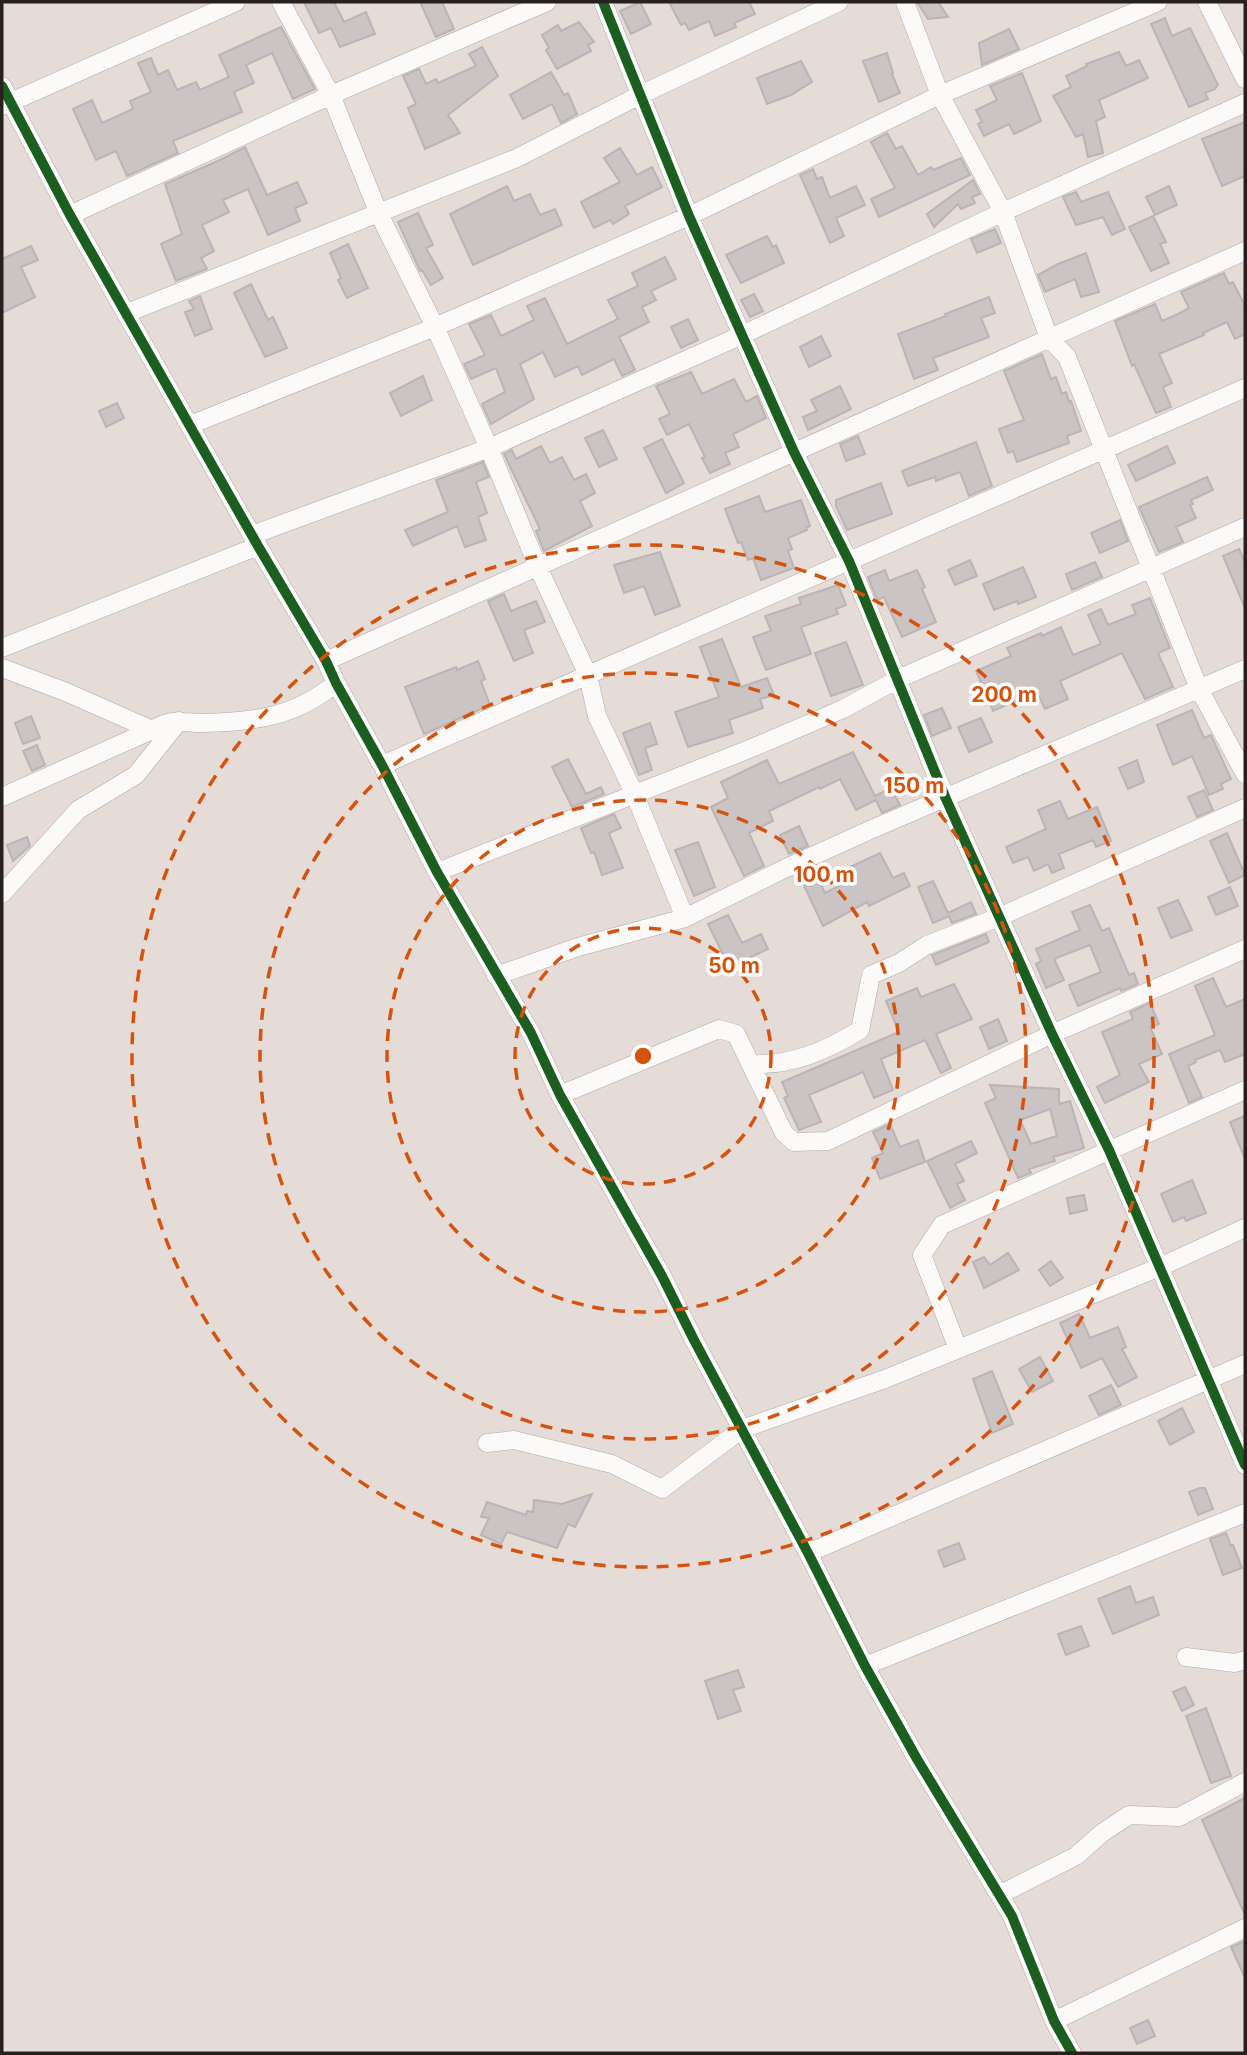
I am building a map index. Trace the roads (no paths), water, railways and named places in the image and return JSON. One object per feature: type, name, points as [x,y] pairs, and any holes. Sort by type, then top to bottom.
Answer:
[{"type":"street","points":[[6,104],[236,2]]},
{"type":"street","points":[[281,2],[331,96],[379,214],[435,327],[489,447],[538,566],[588,675],[597,716],[635,795],[685,918]]},
{"type":"street","points":[[70,215],[331,96],[547,2]]},
{"type":"street","points":[[603,2],[689,216],[794,452],[849,561],[946,799],[1052,1034],[1109,1150],[1245,1465]]},
{"type":"street","points":[[127,313],[517,158],[640,95],[839,2]]},
{"type":"street","points":[[905,2],[940,96],[1003,212],[1049,338],[1067,357],[1199,689],[1245,774]]},
{"type":"street","points":[[190,425],[435,327],[689,216],[940,96],[1158,2]]},
{"type":"street","points":[[1207,2],[1245,79]]},
{"type":"street","points":[[2,86],[6,104],[326,661],[437,872],[531,1033],[560,1095],[662,1276],[865,1666],[917,1759],[1012,1916],[1054,2021],[1072,2053]]},
{"type":"street","points":[[2,648],[255,541],[489,447],[742,335],[1003,212],[1245,103]]},
{"type":"street","points":[[326,661],[1245,251]]},
{"type":"street","points":[[383,765],[1245,388]]},
{"type":"street","points":[[437,872],[635,795],[843,709],[898,679],[1245,527]]},
{"type":"street","points":[[2,668],[66,692],[152,730]]},
{"type":"street","points":[[496,976],[578,947],[685,918],[784,869],[1245,669]]},
{"type":"street","points":[[2,797],[167,721],[250,722],[282,713],[317,698],[336,684]]},
{"type":"street","points":[[2,894],[78,810],[136,775],[179,721]]},
{"type":"street","points":[[750,1064],[776,1065],[833,1046],[860,1030],[871,975],[899,963],[927,945],[999,917],[1245,808]]},
{"type":"street","points":[[560,1095],[719,1029],[736,1034],[785,1133],[794,1142],[828,1141],[1052,1034],[1245,949]]},
{"type":"street","points":[[958,1349],[922,1255],[942,1225],[1245,1090]]},
{"type":"street","points":[[487,1443],[514,1440],[612,1464],[662,1489],[742,1429],[885,1379],[1160,1267],[1245,1228]]},
{"type":"street","points":[[808,1553],[1245,1364]]},
{"type":"street","points":[[865,1666],[1245,1513]]},
{"type":"street","points":[[1186,1657],[1235,1663],[1245,1660]]},
{"type":"street","points":[[999,1895],[1076,1856],[1102,1833],[1129,1815],[1179,1817],[1245,1782]]},
{"type":"street","points":[[1054,2021],[1245,1928]]}]
